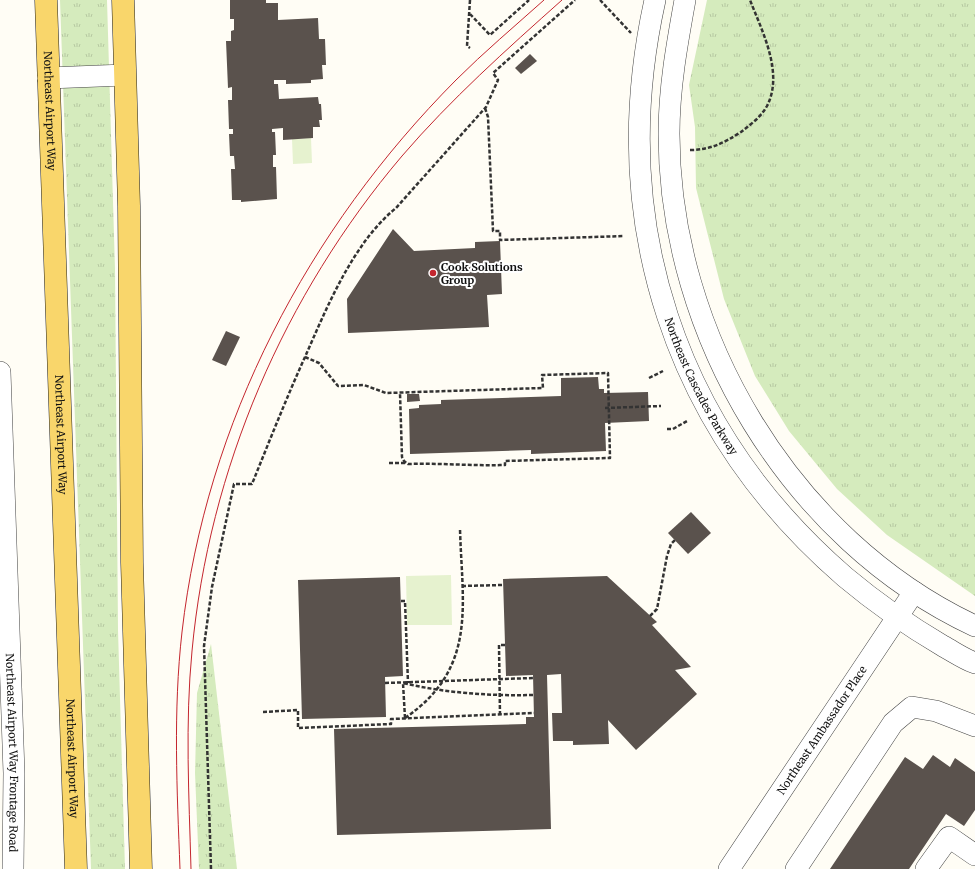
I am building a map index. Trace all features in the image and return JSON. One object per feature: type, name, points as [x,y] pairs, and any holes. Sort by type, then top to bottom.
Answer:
[{"type":"main road","name":"Northeast Airport Way","points":[[46,0],[76,869]]},
{"type":"main road","points":[[123,0],[129,206],[132,563],[141,869]]},
{"type":"street","name":"Northeast Cascades Parkway","points":[[655,0],[641,84],[638,119],[638,151],[646,234],[661,297],[682,357],[709,412],[755,484],[783,518],[824,559],[860,590],[897,617],[931,639],[975,663]]},
{"type":"street","points":[[686,0],[674,58],[671,93],[669,151],[672,194],[679,241],[693,292],[714,347],[749,417],[778,462],[803,493],[864,553],[914,592],[975,626]]},
{"type":"street","points":[[48,78],[125,75]]},
{"type":"street","points":[[638,151],[669,151]]},
{"type":"street","name":"Northeast Airport Way Frontage Road","points":[[0,372],[7,822],[13,869]]},
{"type":"street","name":"Northeast Ambassador Place","points":[[729,869],[914,592]]},
{"type":"street","points":[[796,869],[893,723],[912,707],[936,711],[975,726]]},
{"type":"street","points":[[926,869],[949,837],[975,855]]},
{"type":"path","points":[[470,0],[467,46],[470,48]]},
{"type":"path","points":[[470,14],[490,35],[529,0]]},
{"type":"path","points":[[211,869],[204,646],[212,587],[234,484],[252,484],[325,310],[338,285],[381,221],[396,208],[485,108],[498,80],[492,73],[575,0]]},
{"type":"path","points":[[600,0],[632,35]]},
{"type":"path","points":[[669,151],[713,148],[731,139],[753,123],[767,106],[774,83],[769,55],[750,0]]},
{"type":"path","points":[[485,108],[488,117],[493,231],[500,231],[500,240],[624,236]]},
{"type":"path","points":[[305,357],[319,363],[338,386],[364,385],[386,393],[543,388]]},
{"type":"path","points":[[649,378],[663,371]]},
{"type":"path","points":[[389,463],[444,463],[465,466],[506,465],[505,461],[610,458],[608,373],[542,375],[543,388],[546,392]]},
{"type":"path","points":[[400,393],[402,457],[406,463]]},
{"type":"path","points":[[605,408],[661,406]]},
{"type":"path","points":[[667,429],[673,429],[687,421]]},
{"type":"path","points":[[405,718],[422,705],[437,690],[455,661],[462,633],[460,529]]},
{"type":"path","points":[[650,616],[657,609],[670,544],[675,540]]},
{"type":"path","points":[[462,586],[503,585]]},
{"type":"path","points":[[401,601],[405,601],[408,683]]},
{"type":"path","points":[[500,715],[498,645],[505,645]]},
{"type":"path","points":[[385,683],[533,678]]},
{"type":"path","points":[[403,683],[437,690],[500,695],[533,695]]},
{"type":"path","points":[[403,683],[405,718]]},
{"type":"path","points":[[263,712],[298,710],[298,728],[391,724],[391,719],[405,718],[534,713]]},
{"type":"green space","points":[[60,0],[107,0],[115,269],[118,630],[125,869],[91,869]]},
{"type":"green space","points":[[707,0],[975,0],[975,596],[887,535],[837,489],[789,431],[755,376],[724,299],[696,188],[695,127],[689,85]]},
{"type":"green space","points":[[311,138],[312,163],[293,164],[292,139]]},
{"type":"green space","points":[[451,575],[452,625],[407,625],[406,576]]},
{"type":"green space","points":[[211,644],[237,869],[199,869],[195,773],[197,693]]},
{"type":"building","points":[[230,0],[266,0],[266,3],[278,3],[278,20],[318,18],[319,39],[325,39],[326,65],[322,65],[323,79],[311,80],[311,83],[286,84],[286,80],[274,80],[274,84],[278,84],[279,99],[318,97],[319,104],[321,104],[322,120],[319,120],[320,127],[313,127],[313,138],[283,140],[283,128],[272,129],[272,132],[275,132],[276,155],[273,155],[273,167],[276,167],[277,199],[241,202],[241,200],[232,200],[231,169],[235,169],[234,156],[230,156],[229,134],[233,134],[233,129],[229,129],[228,100],[232,100],[232,87],[228,88],[226,41],[231,41],[231,31],[234,30],[234,19],[230,19]]},
{"type":"building","points":[[530,54],[537,61],[521,74],[515,68]]},
{"type":"building","name":"Cook Solutions Group","points":[[393,229],[414,251],[475,248],[475,242],[500,241],[502,294],[487,295],[489,327],[348,333],[347,299]]},
{"type":"building","points":[[226,331],[240,337],[226,366],[212,360]]},
{"type":"building","points":[[598,377],[599,389],[604,389],[604,393],[648,392],[649,421],[605,423],[606,451],[531,454],[531,450],[410,454],[409,409],[419,408],[419,405],[441,404],[441,400],[561,396],[561,378]]},
{"type":"building","points":[[407,394],[419,394],[420,401],[407,402]]},
{"type":"building","points":[[691,512],[711,533],[688,554],[668,533]]},
{"type":"building","points":[[607,576],[657,622],[652,625],[691,667],[675,670],[697,694],[636,750],[608,720],[609,744],[573,745],[573,741],[553,741],[552,713],[562,713],[561,674],[547,675],[551,829],[337,835],[334,729],[526,724],[526,717],[534,717],[533,675],[506,676],[503,579]]},
{"type":"building","points":[[400,577],[403,676],[385,677],[386,717],[302,719],[298,580]]},
{"type":"building","points":[[933,755],[950,767],[955,758],[975,772],[975,810],[964,826],[946,814],[909,869],[830,869],[905,757],[923,769]]},
{"type":"tram line","points":[[180,869],[177,780],[177,691],[182,632],[195,554],[214,478],[240,404],[272,333],[311,265],[354,200],[403,138],[456,80],[544,0]]},
{"type":"tram line","points":[[191,869],[188,760],[189,705],[192,651],[201,583],[215,516],[235,451],[259,387],[288,326],[322,266],[360,210],[402,156],[459,95],[562,0]]},
{"type":"place","name":"Cook Solutions Group","points":[[433,273]]}]
